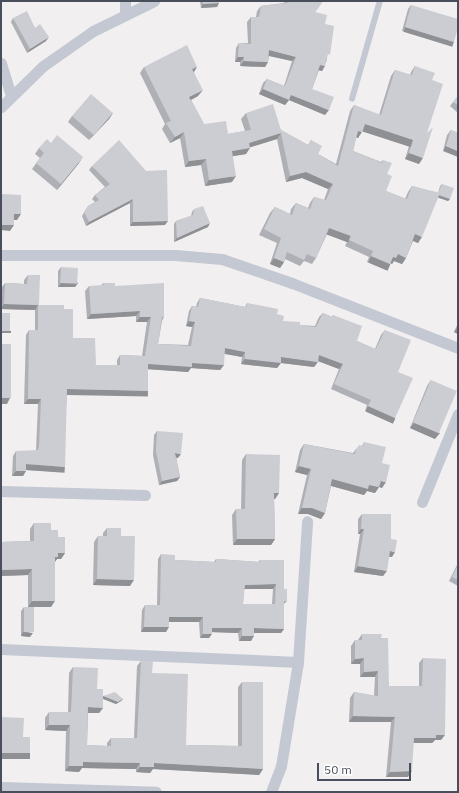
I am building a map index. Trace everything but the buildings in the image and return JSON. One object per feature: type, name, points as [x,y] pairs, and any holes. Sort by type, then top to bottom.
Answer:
[{"type":"street","points":[[125,1],[125,14]]},
{"type":"street","points":[[1,107],[11,95],[43,66],[93,31],[154,1]]},
{"type":"street","points":[[1,63],[11,95]]},
{"type":"street","points":[[1,255],[175,255],[222,259],[292,283],[458,348]]},
{"type":"street","points":[[422,502],[458,414]]},
{"type":"street","points":[[1,490],[145,495]]},
{"type":"street","points":[[271,792],[281,766],[298,662],[307,521]]},
{"type":"street","points":[[1,649],[298,662]]},
{"type":"street","points":[[1,787],[156,792]]},
{"type":"lane","points":[[352,100],[380,1]]}]
